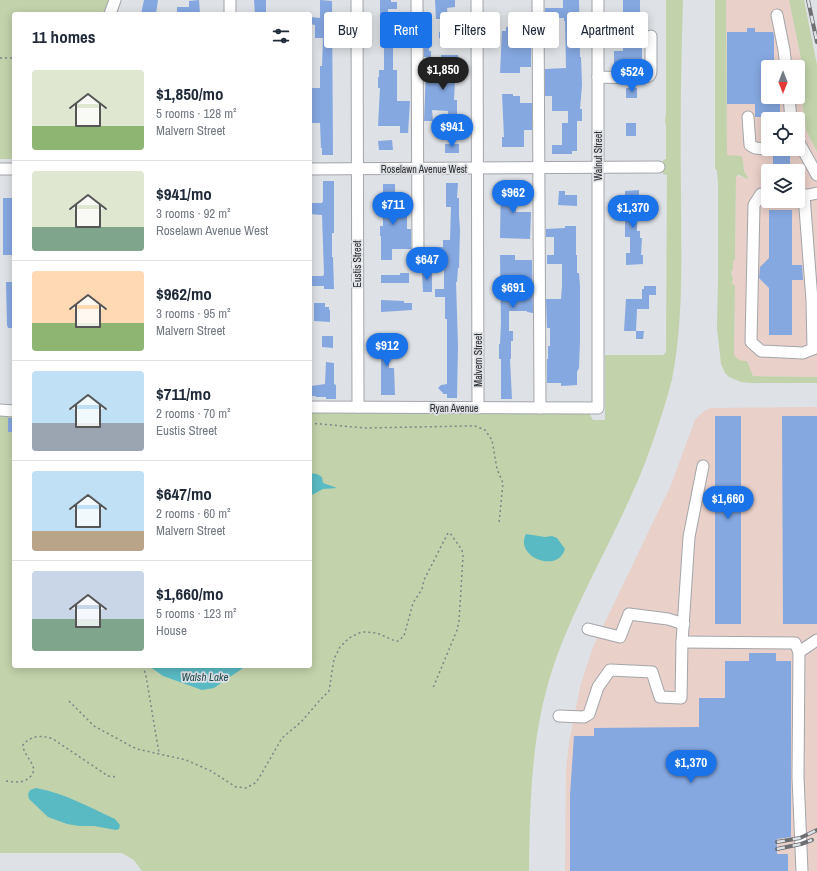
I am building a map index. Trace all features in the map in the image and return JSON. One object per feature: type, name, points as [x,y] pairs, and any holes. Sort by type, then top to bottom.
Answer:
[{"type":"street","points":[[111,12],[114,0]]},
{"type":"street","points":[[230,0],[230,12]]},
{"type":"street","name":"Eustis Street","points":[[356,0],[358,407]]},
{"type":"street","points":[[417,0],[418,259]]},
{"type":"street","name":"Malvern Street","points":[[477,0],[478,408]]},
{"type":"street","points":[[538,0],[540,408]]},
{"type":"street","name":"Walnut Street","points":[[598,0],[598,408]]},
{"type":"street","points":[[777,15],[785,60]]},
{"type":"street","points":[[598,77],[648,77],[651,70],[652,36]]},
{"type":"street","points":[[748,117],[750,145],[755,148],[761,148]]},
{"type":"street","points":[[805,156],[817,175]]},
{"type":"street","name":"Roselawn Avenue West","points":[[312,169],[659,167]]},
{"type":"street","points":[[0,169],[12,169]]},
{"type":"street","points":[[805,194],[817,193]]},
{"type":"street","points":[[761,194],[754,205],[751,342],[761,350],[803,353],[813,348],[814,300],[803,208]]},
{"type":"street","name":"Ryan Avenue","points":[[312,407],[598,408]]},
{"type":"street","points":[[0,410],[12,411]]},
{"type":"street","points":[[559,716],[584,717],[589,714],[598,687],[610,670],[652,672],[660,697],[681,698],[682,642],[689,537],[703,466]]},
{"type":"street","points":[[588,629],[620,637],[629,614],[668,618],[684,624]]},
{"type":"street","points":[[799,652],[817,640]]},
{"type":"street","points":[[682,642],[795,643],[799,652],[798,777],[802,871]]},
{"type":"path","points":[[0,58],[12,58]]},
{"type":"path","points":[[312,424],[364,428],[475,426],[485,430],[492,440],[497,469],[503,483],[499,523]]},
{"type":"path","points":[[69,701],[94,726],[137,749],[179,758],[211,771],[236,787],[246,788],[255,783],[259,778],[282,738],[301,722],[329,691],[334,659],[336,653],[344,642],[354,635],[364,632],[377,633],[395,641],[402,639],[413,603],[422,589],[424,580],[448,533],[450,533],[462,550],[463,556],[460,621],[455,637],[433,688]]},
{"type":"path","points":[[144,668],[159,753]]},
{"type":"path","points":[[6,781],[22,782],[27,780],[32,775],[34,772],[33,764],[25,754],[23,745],[29,739],[43,736],[53,738],[108,776],[117,777]]},
{"type":"shaded area","points":[[726,0],[789,0],[801,60],[761,60],[761,104],[802,104],[803,112],[761,112],[761,156],[805,156],[805,123],[806,130],[817,152],[817,160],[814,162],[817,166],[817,377],[753,376],[747,361],[738,360],[734,354],[735,286],[732,284],[733,278],[731,273],[733,269],[733,261],[735,259],[736,175],[747,179],[748,178],[744,171],[743,160],[739,156],[727,156]]},
{"type":"shaded area","points":[[817,407],[817,871],[565,871],[566,770],[569,743],[580,687],[593,647],[671,485],[695,420],[703,412],[710,408]]},
{"type":"green space","points":[[0,0],[109,0],[104,12],[12,12],[12,159],[0,159]]},
{"type":"green space","points":[[666,0],[683,0],[681,73],[681,287],[676,356],[672,379],[642,471],[574,614],[549,680],[537,734],[531,788],[529,871],[142,871],[134,860],[122,853],[0,853],[0,405],[12,405],[12,668],[312,668],[312,411],[589,413],[593,420],[605,420],[605,355],[663,355],[666,352],[667,175],[663,174],[663,160],[666,159]]},
{"type":"green space","points":[[715,0],[726,0],[727,155],[741,156],[744,171],[748,178],[747,179],[739,175],[736,176],[735,260],[733,261],[733,269],[731,273],[733,278],[732,284],[735,285],[734,354],[739,360],[747,361],[753,376],[817,377],[817,383],[741,382],[729,377],[725,373],[721,364],[717,328],[718,183],[717,171],[715,168]]},
{"type":"green space","points":[[789,0],[804,0],[817,65],[817,152],[806,130],[805,112],[803,112],[802,104],[805,104],[805,60],[801,60]]},
{"type":"water","points":[[312,473],[322,477],[323,483],[337,488],[323,489],[312,495]]},
{"type":"water","points":[[526,534],[545,537],[552,536],[557,538],[565,549],[561,556],[554,560],[538,560],[526,550],[524,542]]},
{"type":"water","name":"Walsh Lake","points":[[152,668],[243,668],[214,688],[202,690],[163,676]]},
{"type":"water","points":[[36,788],[56,793],[115,819],[120,825],[119,829],[116,830],[94,826],[67,824],[48,817],[29,799],[28,794],[30,790]]},
{"type":"building","points":[[144,0],[158,0],[156,12],[141,12]]},
{"type":"building","points":[[199,0],[200,12],[177,12],[177,7],[189,7],[189,1]]},
{"type":"building","points":[[254,0],[266,0],[266,12],[255,12]]},
{"type":"building","points":[[320,0],[332,1],[332,12],[324,12],[324,48],[332,48],[333,155],[322,155],[320,123],[312,123],[312,88],[320,88],[320,66],[322,66],[323,38],[315,38],[315,25],[312,24],[312,17],[320,18]]},
{"type":"building","points":[[380,0],[391,0],[391,2],[397,2],[397,9],[388,9],[388,12],[380,12]]},
{"type":"building","points":[[435,0],[455,0],[455,7],[447,8],[447,12],[440,12],[440,19],[436,19]]},
{"type":"building","points":[[563,0],[579,0],[579,12],[567,12],[567,48],[580,48],[582,85],[580,109],[582,109],[582,121],[577,121],[577,151],[572,151],[572,154],[552,154],[552,145],[562,145],[562,123],[568,123],[568,111],[552,111],[552,96],[545,96],[545,69],[566,68],[565,21],[564,18],[559,18],[559,12],[545,12],[545,8],[563,8]]},
{"type":"building","points":[[623,0],[640,0],[640,12],[623,12]]},
{"type":"building","points":[[506,27],[508,27],[508,48],[531,48],[531,67],[520,67],[520,73],[500,73],[502,31],[506,31]]},
{"type":"building","points":[[747,28],[755,28],[755,32],[773,32],[774,60],[761,60],[761,104],[780,104],[780,112],[761,112],[761,117],[755,117],[755,104],[727,104],[727,32],[747,32]]},
{"type":"building","points":[[384,48],[393,48],[393,70],[397,70],[397,101],[410,101],[408,133],[400,133],[400,126],[378,126],[380,88],[378,88],[378,77],[379,70],[384,70]]},
{"type":"building","points":[[424,48],[429,48],[429,51],[431,51],[431,58],[424,57]]},
{"type":"building","points":[[623,48],[642,48],[642,62],[630,62],[630,71],[614,71],[614,51],[623,51]]},
{"type":"building","points":[[441,55],[458,55],[459,66],[456,66],[457,80],[455,80],[454,100],[457,100],[459,127],[448,126],[448,111],[432,110],[433,121],[424,121],[426,72],[442,72]]},
{"type":"building","points":[[626,88],[637,88],[637,98],[626,98]]},
{"type":"building","points":[[502,94],[513,94],[513,96],[520,96],[520,103],[532,103],[532,130],[524,130],[524,147],[502,147],[502,137],[504,137]]},
{"type":"building","points":[[626,123],[636,123],[636,136],[626,136]]},
{"type":"building","points":[[392,140],[393,150],[379,150],[378,141]]},
{"type":"building","points":[[445,144],[459,144],[459,153],[445,153]]},
{"type":"building","points":[[773,156],[790,156],[790,164],[773,164]]},
{"type":"building","points":[[323,181],[334,181],[334,233],[332,233],[332,257],[334,289],[324,289],[324,286],[312,286],[312,276],[323,276],[324,274],[322,215],[312,214],[312,203],[322,203]]},
{"type":"building","points":[[501,181],[517,181],[516,212],[531,212],[530,239],[500,238]]},
{"type":"building","points":[[446,183],[458,183],[457,198],[459,198],[459,268],[456,282],[458,346],[457,398],[447,398],[447,394],[443,394],[438,388],[441,385],[447,384],[447,319],[445,319],[445,297],[435,297],[435,289],[444,289],[442,254],[427,253],[427,268],[420,268],[420,265],[424,263],[425,259],[425,247],[443,247],[443,240],[450,240],[451,207],[446,207]]},
{"type":"building","points":[[383,184],[395,184],[395,195],[393,195],[394,211],[397,211],[397,213],[407,213],[407,229],[411,229],[411,249],[392,249],[392,260],[381,260],[380,226],[383,226]]},
{"type":"building","points":[[639,190],[639,201],[637,201],[637,231],[640,231],[640,238],[642,238],[641,255],[643,255],[643,264],[626,265],[626,253],[630,253],[630,237],[625,237],[625,191]]},
{"type":"building","points":[[559,191],[565,191],[565,195],[577,195],[577,206],[558,205]]},
{"type":"building","points":[[3,198],[12,198],[12,255],[3,255]]},
{"type":"building","points":[[769,210],[792,210],[792,265],[802,265],[803,280],[792,280],[792,335],[769,335],[769,288],[759,278],[760,267],[769,258]]},
{"type":"building","points":[[565,226],[576,226],[577,273],[579,273],[580,286],[580,341],[577,385],[561,386],[561,383],[547,383],[547,359],[548,346],[550,346],[550,328],[547,328],[546,299],[561,299],[562,264],[547,264],[547,255],[554,255],[554,237],[546,237],[546,229],[565,228]]},
{"type":"building","points":[[500,255],[515,255],[515,260],[532,260],[533,313],[527,311],[509,311],[509,331],[513,331],[510,359],[512,399],[501,399],[501,359],[499,359],[501,322]]},
{"type":"building","points":[[422,271],[432,271],[432,292],[423,292]]},
{"type":"building","points":[[400,273],[409,273],[409,283],[381,283],[381,275],[400,275]]},
{"type":"building","points":[[6,282],[12,282],[12,328],[8,328]]},
{"type":"building","points":[[644,286],[656,286],[656,295],[649,295],[649,309],[637,309],[636,331],[624,331],[626,299],[642,299],[642,289],[644,289]]},
{"type":"building","points":[[381,300],[404,301],[404,303],[412,303],[412,310],[381,312]]},
{"type":"building","points":[[314,303],[325,303],[325,307],[329,307],[330,322],[314,321]]},
{"type":"building","points":[[636,331],[644,331],[643,339],[636,339]]},
{"type":"building","points":[[381,335],[393,335],[392,347],[389,347],[389,368],[394,368],[395,395],[381,395]]},
{"type":"building","points":[[322,336],[333,336],[333,348],[322,347]]},
{"type":"building","points":[[326,362],[334,363],[336,399],[326,399],[326,397],[312,396],[312,386],[325,384]]},
{"type":"building","points":[[715,416],[741,416],[741,624],[715,624],[715,508],[709,508],[709,489],[715,489]]},
{"type":"building","points":[[782,416],[817,416],[817,624],[783,624]]},
{"type":"building","points":[[8,418],[12,418],[12,432],[8,432]]},
{"type":"building","points":[[749,653],[776,653],[776,661],[791,661],[791,837],[777,839],[777,854],[788,854],[788,871],[570,871],[570,795],[574,736],[594,736],[594,728],[699,727],[699,698],[725,698],[725,661],[749,661]]},
{"type":"railway","points":[[808,0],[817,42]]},
{"type":"railway","points":[[777,842],[800,838],[817,830]]},
{"type":"railway","points":[[777,849],[812,840]]}]
